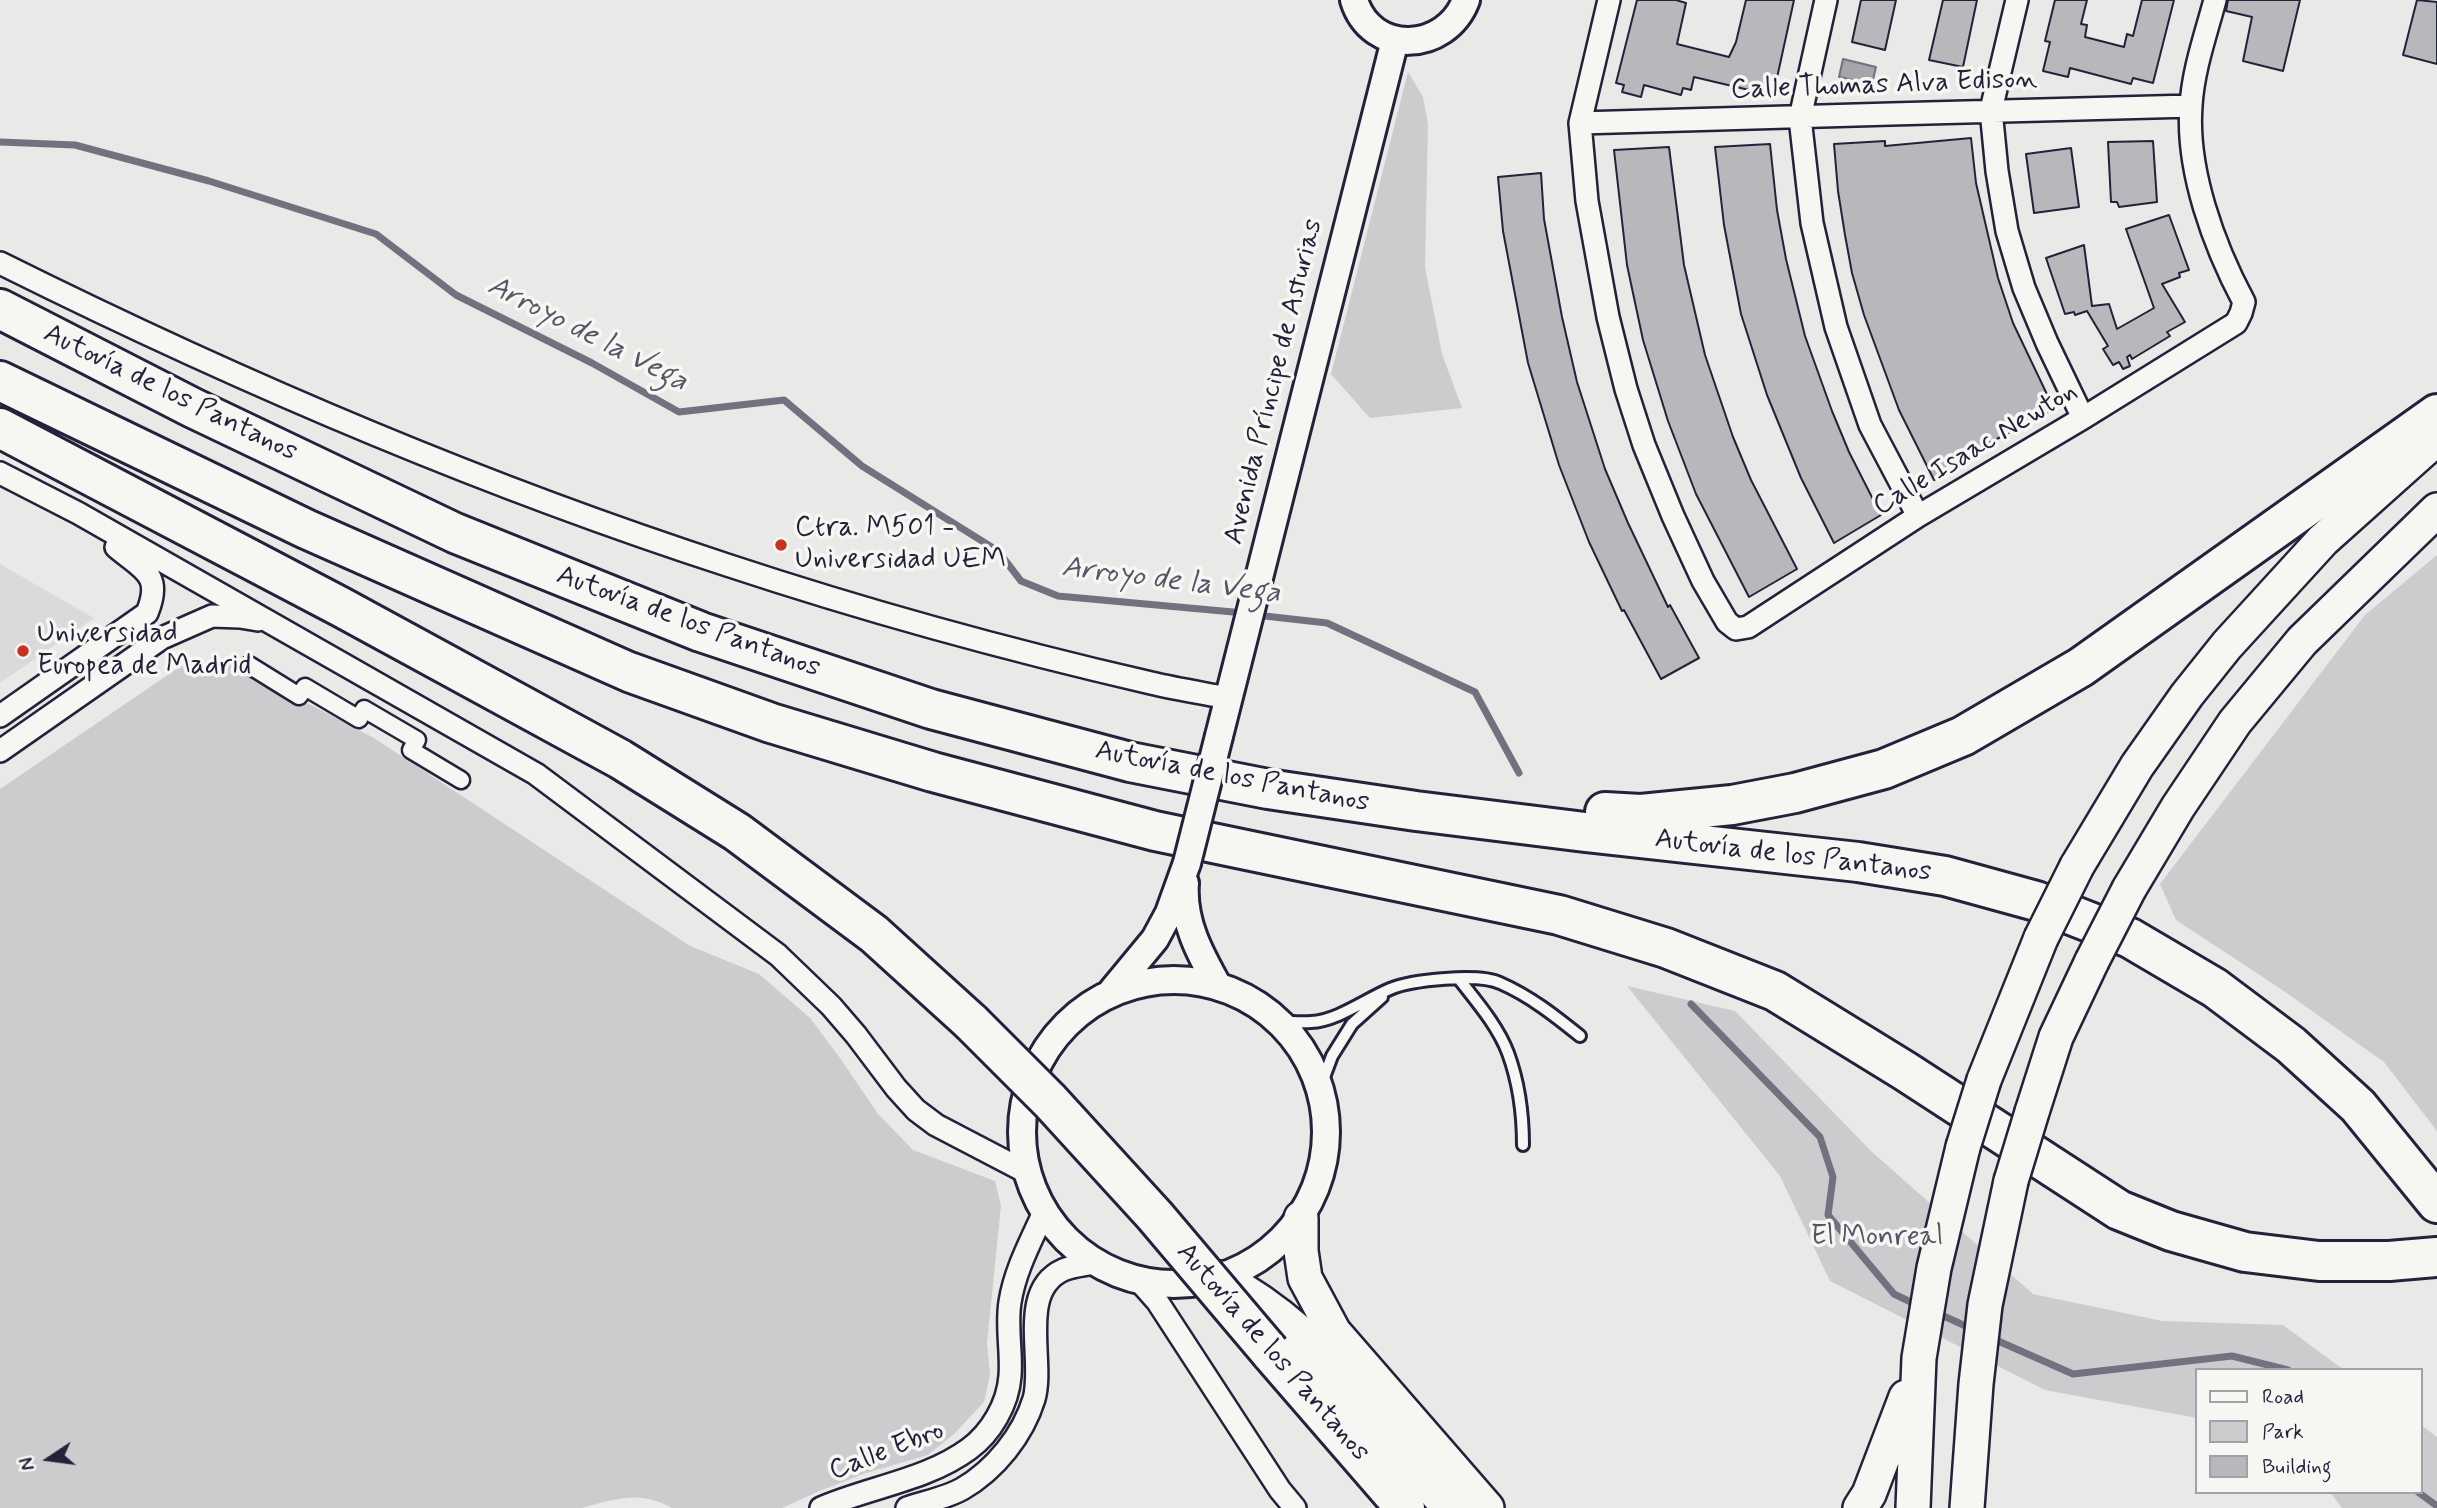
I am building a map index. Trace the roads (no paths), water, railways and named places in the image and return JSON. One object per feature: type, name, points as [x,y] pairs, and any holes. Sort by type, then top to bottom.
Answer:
[{"type":"highway","name":"Autovía de los Pantanos","points":[[0,309],[194,408],[455,533],[701,632],[931,709],[1130,762],[1268,789],[1546,827],[1858,862],[1945,876],[2036,901],[2130,938],[2215,988],[2280,1037],[2358,1105],[2437,1203]]},
{"type":"highway","points":[[0,381],[318,534],[629,672],[771,723],[933,772],[1156,831],[1559,915],[1666,948],[1775,991],[1905,1071],[2119,1210],[2171,1231],[2245,1252],[2319,1261],[2389,1261],[2437,1257]]},
{"type":"highway","points":[[1268,789],[1318,788],[1399,792],[1570,810],[1641,814],[1732,805],[1795,793],[1884,768],[1962,736],[2081,667],[2437,414]]},
{"type":"highway","name":"Autovía de los Pantanos","points":[[0,428],[341,607],[620,759],[737,832],[874,934],[971,1022],[1050,1101],[1155,1216],[1405,1508]]},
{"type":"main road","points":[[1913,1508],[1919,1359],[1934,1268],[1962,1147],[1984,1080],[2041,938],[2077,866],[2137,766],[2187,695],[2227,645],[2323,540],[2437,438]]},
{"type":"main road","points":[[1967,1508],[1976,1384],[1986,1304],[2011,1181],[2056,1037],[2129,889],[2178,807],[2235,722],[2302,641],[2437,510]]},
{"type":"main road","points":[[1301,1218],[1301,1251],[1305,1278],[1334,1332],[1486,1508]]},
{"type":"main road","points":[[1221,1278],[1251,1293],[1299,1332],[1449,1508]]},
{"type":"main road","points":[[1860,1508],[1869,1494],[1919,1359]]},
{"type":"street","points":[[1354,0],[1365,20],[1378,32],[1395,40],[1414,42],[1433,38],[1449,27],[1462,13],[1466,0]]},
{"type":"street","points":[[1580,124],[1609,0]]},
{"type":"street","points":[[1826,0],[1800,118],[1812,223],[1836,327],[1870,425],[1918,516]]},
{"type":"street","points":[[2017,0],[1991,110],[2007,231],[2024,288],[2083,418]]},
{"type":"street","points":[[2191,106],[2215,0]]},
{"type":"street","name":"Avenida Príncipe de Asturias","points":[[1111,992],[1155,939],[1169,913],[1187,863],[1395,40]]},
{"type":"street","name":"Calle Thomas Alva Edison","points":[[1580,124],[2191,106]]},
{"type":"street","name":"Calle Isaac Newton","points":[[1580,124],[1587,201],[1597,263],[1626,389],[1672,516],[1703,581],[1727,622],[1736,629],[1748,626],[1918,516],[2236,323],[2244,302],[2215,239],[2203,201],[2193,154],[2191,106]]},
{"type":"street","points":[[0,263],[179,349],[349,424],[526,494],[727,565],[918,623],[1153,684],[1228,698]]},
{"type":"street","points":[[0,472],[78,513],[536,774],[778,955],[831,1006],[916,1110],[936,1125],[1026,1172]]},
{"type":"street","points":[[0,716],[147,613],[155,595],[153,581],[78,513]]},
{"type":"street","points":[[0,751],[162,638],[212,616],[270,622]]},
{"type":"street","points":[[249,665],[299,696],[305,687],[359,719],[365,709],[417,740],[411,750],[461,780]]},
{"type":"street","name":"Avenida Príncipe de Asturias","points":[[1187,863],[1184,903],[1190,929],[1219,986]]},
{"type":"street","points":[[1182,979],[1219,986],[1251,1000],[1279,1021],[1304,1052],[1320,1088],[1326,1135],[1323,1168],[1301,1218],[1278,1245],[1250,1264],[1221,1278],[1187,1285],[1140,1283],[1094,1263],[1066,1241],[1044,1212],[1026,1172],[1021,1129],[1028,1087],[1041,1058],[1046,1048],[1074,1016],[1111,992],[1146,981],[1182,979]]},
{"type":"street","name":"Calle Ebro","points":[[821,1508],[935,1468],[969,1449],[987,1433],[1003,1406],[1010,1377],[1010,1301],[1019,1267],[1044,1212]]},
{"type":"street","name":"Calle Ebro","points":[[906,1508],[961,1489],[995,1464],[1020,1432],[1035,1396],[1036,1304],[1046,1285],[1062,1271],[1094,1263]]},
{"type":"street","points":[[1140,1283],[1157,1301],[1280,1490],[1295,1508]]},
{"type":"lane","points":[[0,484],[58,503]]},
{"type":"lane","points":[[1279,1021],[1314,1023],[1346,1011],[1392,988],[1439,978],[1498,981],[1547,1009],[1580,1036]]},
{"type":"lane","points":[[1459,979],[1485,1014],[1507,1051],[1523,1108],[1523,1145]]},
{"type":"lane","points":[[1320,1088],[1332,1056],[1352,1024],[1392,988]]},
{"type":"waterway","name":"Arroyo de la Vega","points":[[0,142],[75,145],[209,181],[376,234],[456,295],[592,363],[679,412],[784,400],[862,466],[998,551],[1021,581],[1058,596],[1244,613]]},
{"type":"waterway","name":"Arroyo de la Vega","points":[[1256,615],[1327,623],[1475,692],[1519,773]]},
{"type":"waterway","points":[[1691,1004],[1820,1137],[1833,1177],[1828,1215],[1894,1294],[1917,1305]]},
{"type":"waterway","points":[[1935,1312],[1972,1329]]},
{"type":"waterway","points":[[1989,1337],[2073,1374],[2232,1356],[2280,1368]]},
{"type":"waterway","points":[[2421,1494],[2437,1506]]},
{"type":"place","name":"Ctra. M501 - Universidad UEM","points":[[781,545]]},
{"type":"place","name":"Universidad Europea de Madrid","points":[[23,651]]},
{"type":"park label","name":"El Monreal","points":[[1877,1238]]}]
